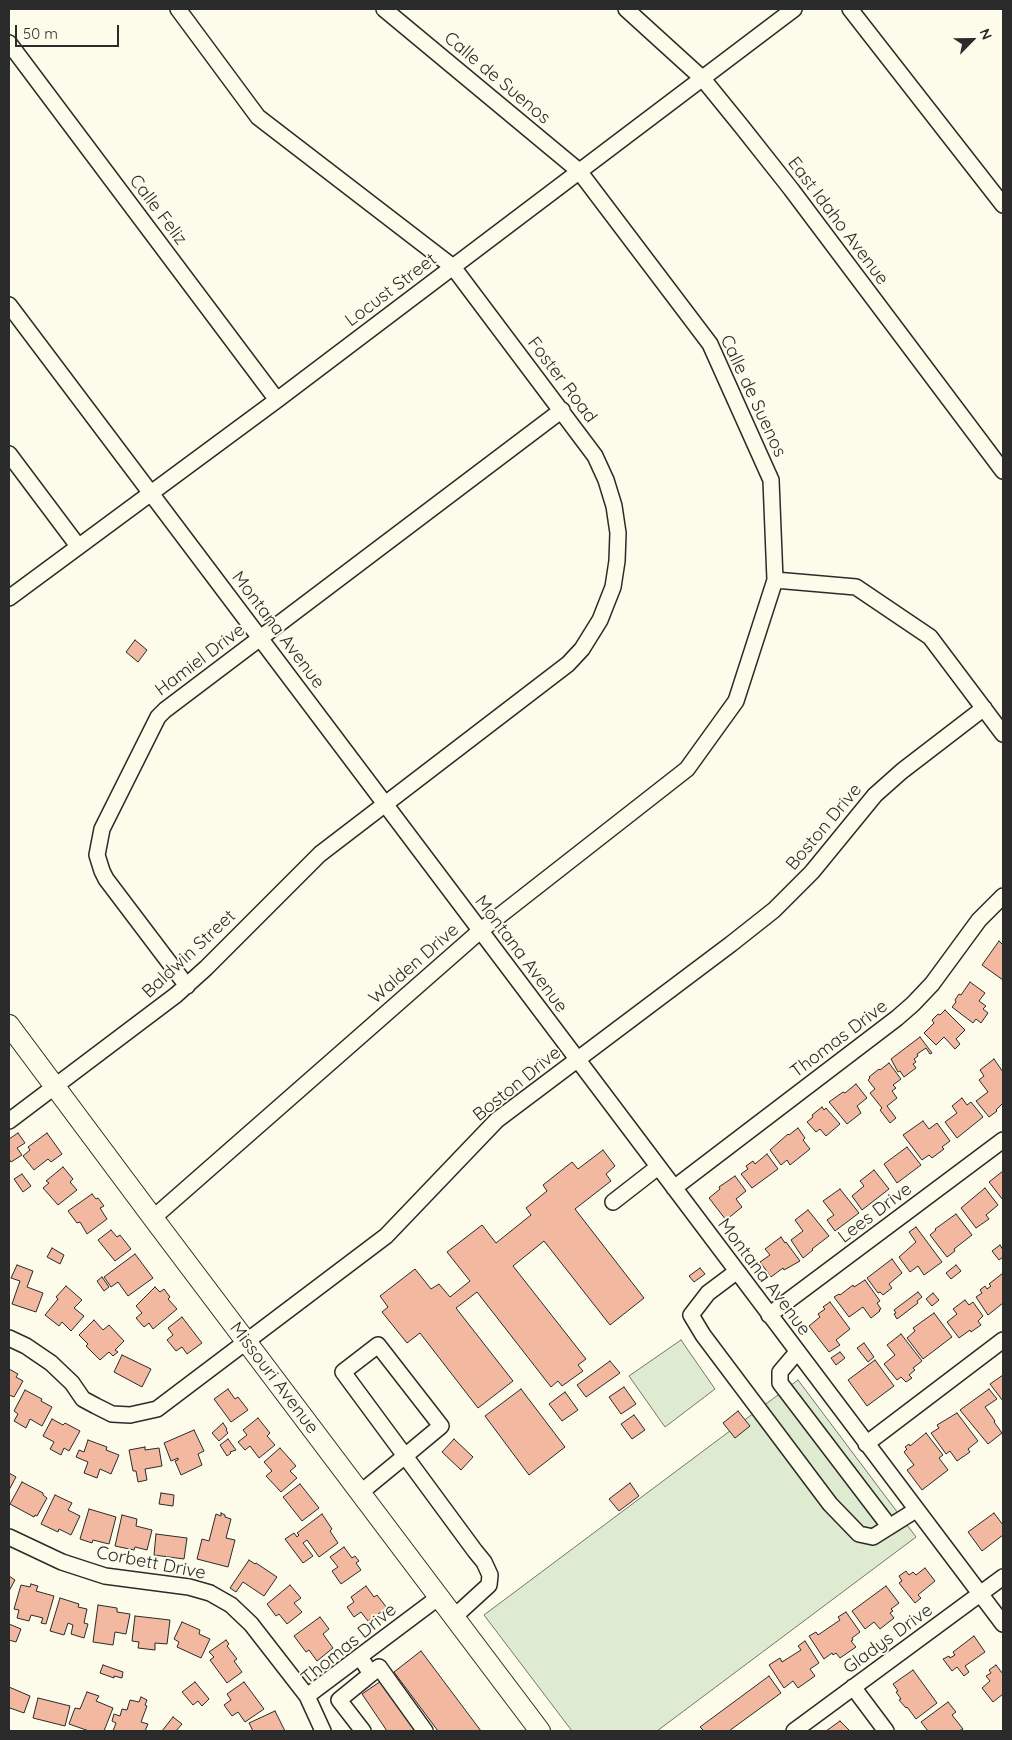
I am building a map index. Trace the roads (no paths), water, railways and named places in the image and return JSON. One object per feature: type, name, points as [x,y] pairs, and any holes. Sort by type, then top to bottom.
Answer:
[{"type":"main road","name":"Missouri Avenue","points":[[9,1025],[152,1218],[540,1731]]},
{"type":"street","name":"Foster Road","points":[[178,9],[258,117],[453,267],[595,456],[606,480],[614,506],[618,533],[618,554],[613,587],[605,609],[588,640],[568,664],[385,804]]},
{"type":"street","name":"Calle de Suenos","points":[[384,9],[580,171],[710,344],[771,480],[775,580]]},
{"type":"street","name":"East Idaho Avenue","points":[[626,9],[703,79],[792,189],[1003,471]]},
{"type":"street","name":"Locust Street","points":[[9,598],[277,400],[794,9]]},
{"type":"street","points":[[850,9],[1003,205]]},
{"type":"street","name":"Calle Feliz","points":[[9,43],[277,400]]},
{"type":"street","name":"Montana Avenue","points":[[9,306],[1003,1624]]},
{"type":"street","name":"Hamiel Drive","points":[[187,986],[102,871],[97,855],[102,829],[158,717],[562,410]]},
{"type":"street","points":[[9,454],[78,546]]},
{"type":"street","points":[[775,580],[856,587],[930,637],[1003,734]]},
{"type":"street","name":"Walden Drive","points":[[152,1218],[480,931],[687,769],[736,702],[775,580]]},
{"type":"street","name":"Boston Drive","points":[[9,1338],[26,1346],[51,1363],[72,1383],[83,1398],[112,1414],[130,1415],[157,1409],[386,1236],[497,1120],[774,910],[812,872],[876,795],[902,771],[984,708]]},
{"type":"street","name":"Baldwin Street","points":[[9,1121],[187,986],[315,858],[385,804]]},
{"type":"street","name":"Thomas Drive","points":[[674,1188],[913,1004],[932,984],[979,920],[1003,896]]},
{"type":"street","name":"Lees Drive","points":[[769,1315],[1003,1140]]},
{"type":"street","points":[[613,1202],[658,1167]]},
{"type":"street","points":[[736,1272],[708,1293],[691,1315],[830,1504],[860,1534],[873,1537],[916,1510]]},
{"type":"street","points":[[866,1444],[1003,1340]]},
{"type":"street","points":[[360,1493],[405,1456],[441,1426],[378,1345],[343,1372],[405,1456],[484,1562],[490,1575],[489,1585],[454,1618]]},
{"type":"street","points":[[797,1352],[780,1372],[780,1383],[889,1526]]},
{"type":"street","name":"Corbett Drive","points":[[9,1537],[62,1562],[105,1576],[189,1587],[210,1593],[231,1605],[251,1624],[308,1696]]},
{"type":"street","name":"Gladys Drive","points":[[794,1731],[1003,1577]]},
{"type":"street","name":"Thomas Drive","points":[[323,1731],[308,1696],[439,1598]]},
{"type":"street","points":[[360,1657],[371,1674]]},
{"type":"street","points":[[363,1731],[339,1700],[379,1667],[425,1731]]},
{"type":"street","points":[[854,1687],[886,1731]]}]
